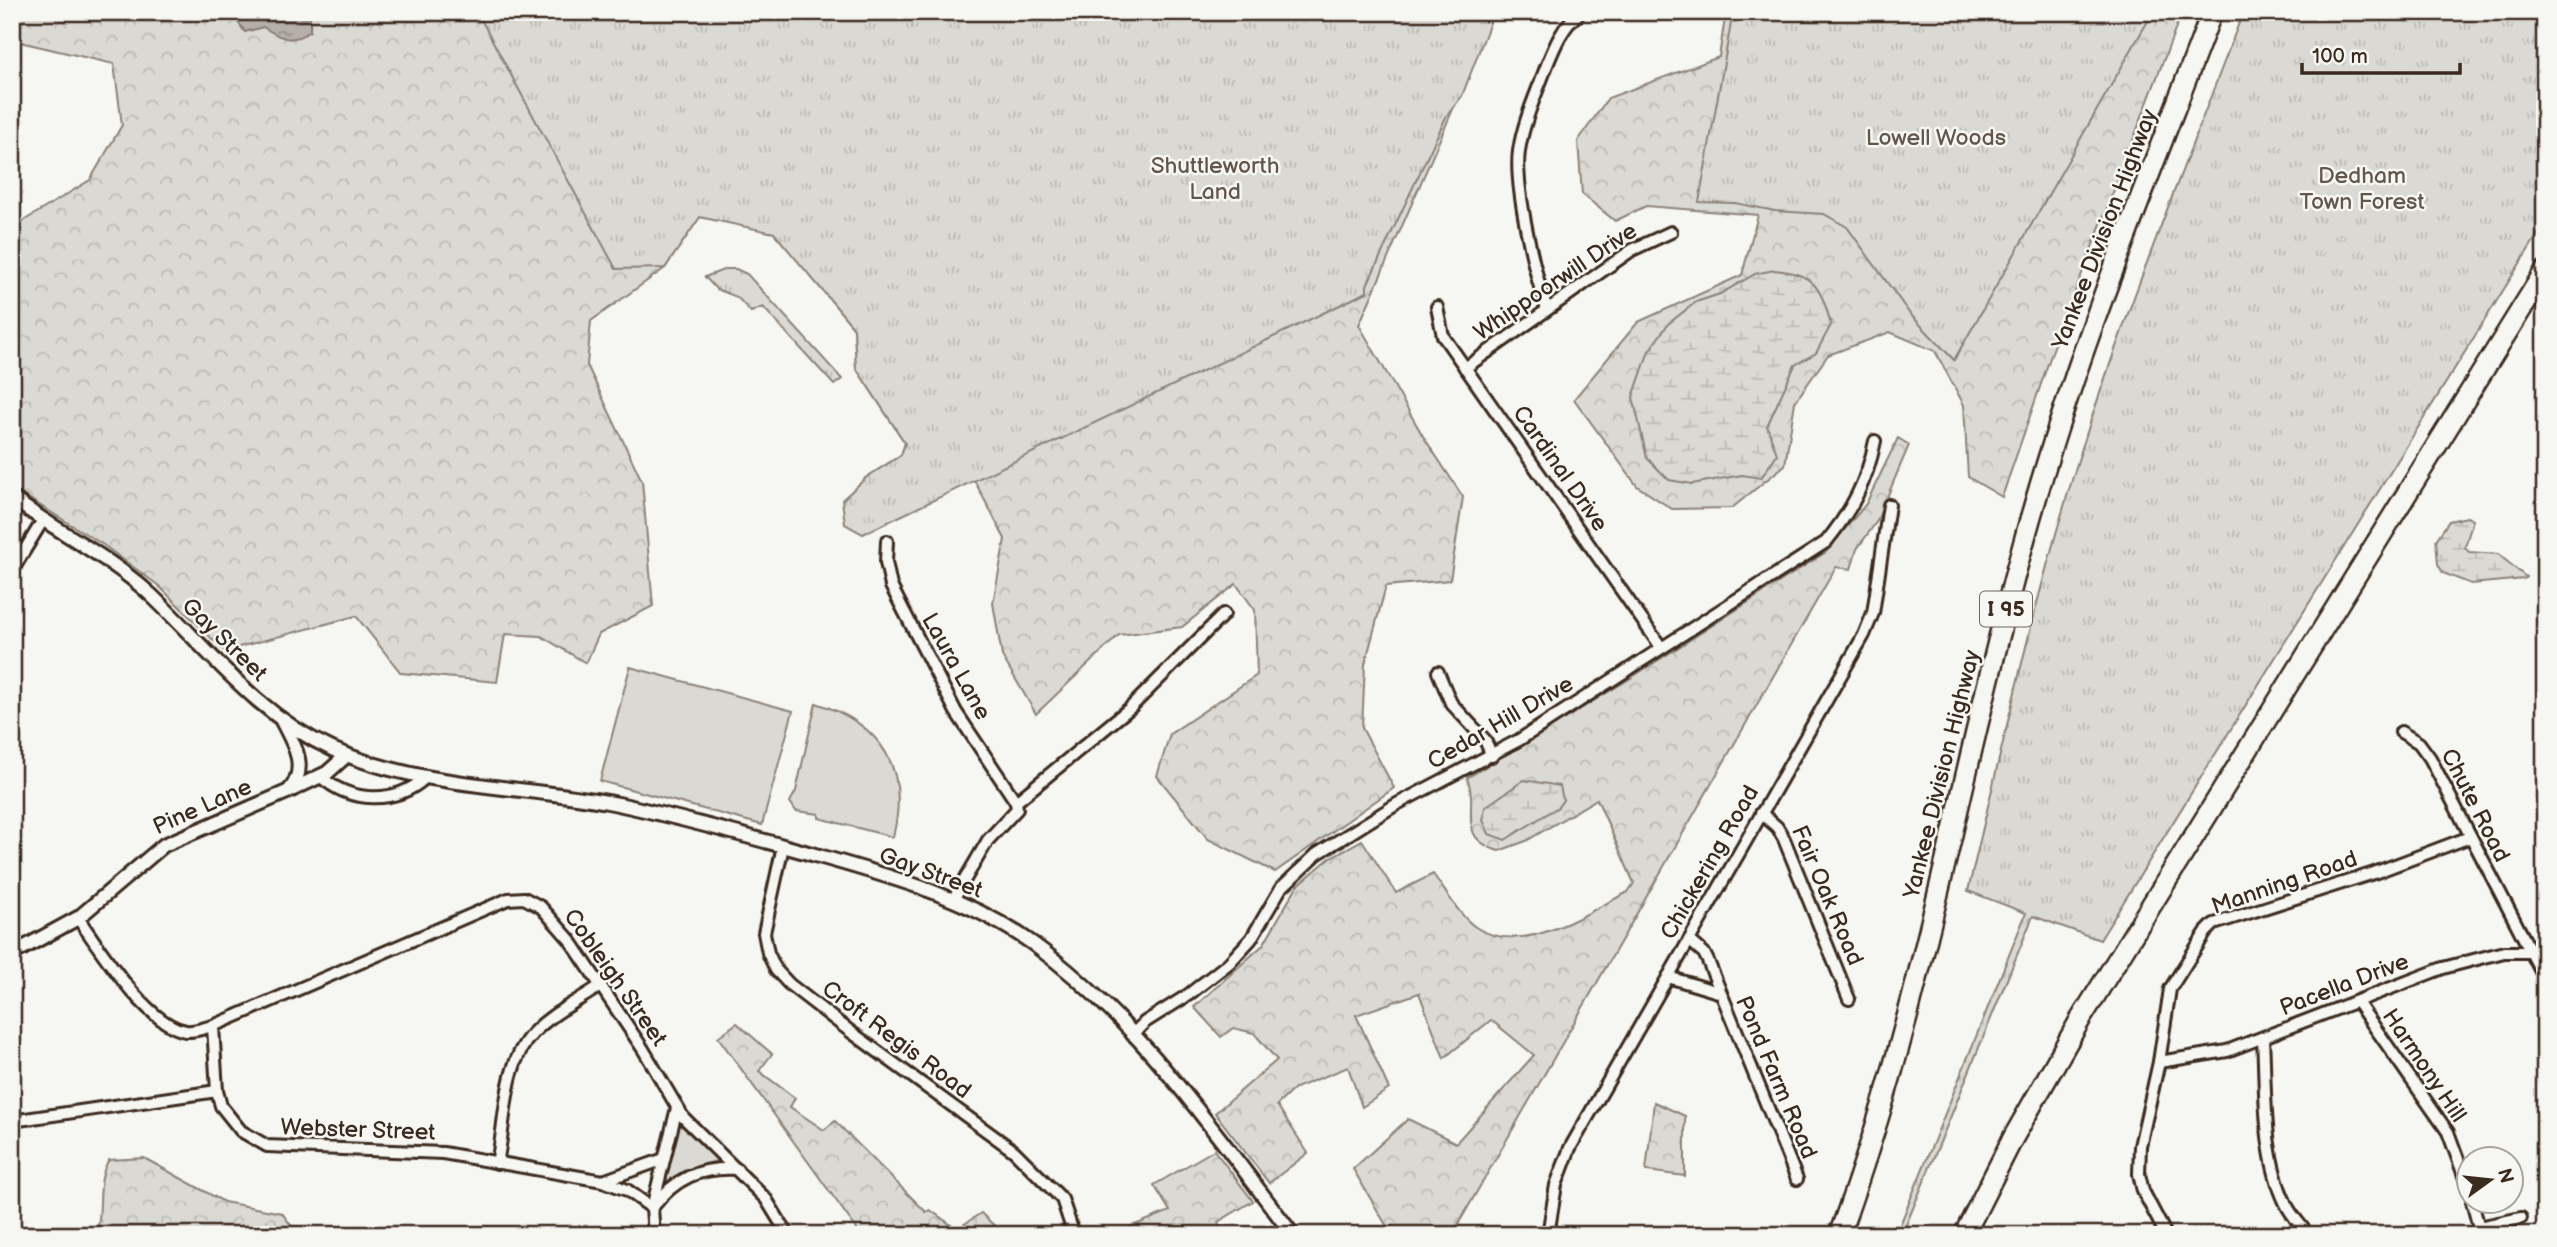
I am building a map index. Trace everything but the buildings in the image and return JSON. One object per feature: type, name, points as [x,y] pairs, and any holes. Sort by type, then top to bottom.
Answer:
[{"type":"highway","name":"Yankee Division Highway","points":[[1839,1235],[1902,1038],[2006,609],[2044,472],[2081,360],[2212,12]]},
{"type":"highway","points":[[1964,1235],[2075,1028],[2545,271]]},
{"type":"street","points":[[1547,309],[1537,282],[1518,156],[1522,135],[1549,61],[1565,28],[1581,12]]},
{"type":"street","name":"Whippoorwill Drive","points":[[1465,368],[1632,250],[1671,232]]},
{"type":"street","name":"Cardinal Drive","points":[[1437,307],[1443,336],[1661,648]]},
{"type":"street","name":"Cedar Hill Drive","points":[[1132,1035],[1145,1022],[1188,995],[1228,963],[1251,939],[1281,888],[1317,854],[1397,804],[1492,756],[1826,542],[1859,496],[1868,475],[1875,441]]},
{"type":"street","name":"Gay Street","points":[[12,498],[86,545],[142,588],[232,679],[282,720],[347,755],[425,778],[560,794],[617,804],[783,846],[954,898],[1033,944],[1078,981],[1190,1099],[1293,1235]]},
{"type":"street","name":"Chickering Road","points":[[1548,1235],[1556,1185],[1570,1148],[1864,635],[1873,613],[1889,505]]},
{"type":"street","points":[[12,571],[43,520]]},
{"type":"street","name":"Laura Lane","points":[[887,541],[886,562],[891,586],[956,712],[1016,802]]},
{"type":"street","points":[[954,898],[988,840],[1017,810],[1016,802],[1130,708],[1224,614]]},
{"type":"street","points":[[1438,672],[1451,703],[1485,740],[1492,756]]},
{"type":"street","points":[[282,720],[299,765],[299,776],[287,792]]},
{"type":"street","name":"Chute Road","points":[[2401,732],[2419,743],[2430,758],[2528,952],[2545,979]]},
{"type":"street","name":"Pine Lane","points":[[12,954],[78,918],[164,845],[320,776],[347,755]]},
{"type":"street","points":[[320,776],[342,792],[362,797],[410,791],[425,778]]},
{"type":"street","name":"Fair Oak Road","points":[[1761,813],[1777,827],[1784,839],[1849,999]]},
{"type":"street","name":"Manning Road","points":[[2166,1235],[2143,1191],[2139,1174],[2140,1146],[2159,1062],[2170,989],[2206,932],[2214,924],[2374,873],[2470,837]]},
{"type":"street","name":"Croft Regis Road","points":[[783,846],[764,933],[768,953],[776,970],[789,984],[851,1032],[1014,1151],[1062,1199],[1074,1235]]},
{"type":"street","name":"Cobleigh Street","points":[[213,1026],[508,898],[524,898],[541,907],[570,940],[677,1108],[696,1131],[737,1169],[774,1209],[788,1235]]},
{"type":"street","points":[[12,1121],[217,1091],[213,1026],[183,1030],[155,1015],[118,973],[78,918]]},
{"type":"street","name":"Pond Farm Road","points":[[1689,940],[1703,953],[1797,1179]]},
{"type":"street","name":"Pacella Drive","points":[[2159,1062],[2227,1051],[2443,968],[2504,952],[2545,952]]},
{"type":"street","name":"Pond Farm Road","points":[[1668,977],[1718,992]]},
{"type":"street","points":[[497,1163],[508,1095],[519,1056],[531,1034],[600,986]]},
{"type":"street","name":"Harmony Hill","points":[[2357,1002],[2448,1132],[2456,1155]]},
{"type":"street","points":[[2263,1038],[2270,1145],[2275,1169],[2286,1205],[2308,1235]]},
{"type":"street","name":"Webster Street","points":[[217,1091],[221,1107],[241,1131],[267,1146],[443,1153],[603,1181],[627,1190],[652,1208]]},
{"type":"street","points":[[654,1235],[652,1208],[677,1108]]},
{"type":"street","name":"Webster Street","points":[[603,1181],[664,1159]]},
{"type":"street","points":[[652,1208],[668,1189],[688,1175],[707,1170],[737,1169]]},
{"type":"street","points":[[2480,1231],[2521,1218]]},
{"type":"green space","points":[[12,12],[1496,12],[1483,30],[1460,93],[1359,325],[1423,436],[1463,497],[1450,580],[1386,586],[1365,664],[1362,728],[1394,788],[1275,872],[1208,839],[1157,776],[1170,734],[1257,675],[1255,610],[1236,584],[1182,627],[1119,635],[1036,714],[1002,656],[993,603],[1005,539],[971,474],[867,477],[901,455],[905,443],[856,368],[854,328],[774,232],[700,217],[665,268],[591,321],[587,365],[642,481],[653,606],[599,634],[586,663],[541,636],[505,634],[497,682],[401,673],[356,616],[224,651],[159,586],[102,544],[12,488],[12,228],[90,180],[122,125],[114,64],[16,41],[12,35]]},
{"type":"green space","name":"Shuttleworth Land","points":[[477,12],[1494,12],[1462,96],[1446,117],[1367,285],[1367,292],[863,534],[845,524],[842,500],[867,477],[901,455],[905,443],[856,368],[854,328],[774,233],[700,217],[665,268],[616,269]]},
{"type":"green space","points":[[1726,12],[2182,12],[2052,352],[2002,497],[1968,477],[1964,405],[1935,351],[1890,332],[1828,355],[1795,402],[1785,465],[1732,508],[1672,509],[1637,486],[1574,399],[1638,322],[1742,275],[1758,215],[1646,206],[1615,221],[1582,194],[1578,141],[1608,98],[1719,57]]},
{"type":"green space","name":"Lowell Woods","points":[[1733,12],[2153,12],[1954,360],[1910,314],[1847,227],[1824,214],[1775,211],[1735,203],[1699,202]]},
{"type":"green space","name":"Dedham Town Forest","points":[[2243,12],[2545,12],[2545,223],[2100,940],[2033,916],[1902,1235],[1896,1235],[2026,913],[1968,891],[2057,531],[2111,362]]},
{"type":"green space","points":[[726,269],[736,269],[747,274],[842,379],[834,385],[763,307],[751,312],[737,297],[716,289],[705,277]]},
{"type":"green space","points":[[1774,270],[1799,275],[1814,285],[1824,301],[1831,325],[1816,353],[1795,365],[1767,426],[1777,454],[1761,478],[1742,475],[1692,484],[1669,480],[1647,458],[1633,397],[1649,351],[1668,324],[1696,302],[1720,294],[1755,274]]},
{"type":"green space","points":[[1898,438],[1909,445],[1877,521],[1857,549],[1851,569],[1836,567],[1452,1235],[1392,1235],[1353,1169],[1408,1119],[1456,1143],[1534,1055],[1491,1020],[1444,1058],[1419,993],[1356,1015],[1389,1089],[1362,1107],[1348,1067],[1295,1088],[1277,1105],[1308,1153],[1269,1183],[1215,1113],[1277,1060],[1254,1033],[1233,1028],[1221,1037],[1194,1007],[1263,945],[1297,886],[1331,857],[1362,840],[1396,893],[1433,874],[1465,917],[1477,928],[1495,936],[1515,938],[1554,929],[1628,892],[1634,883],[1597,799],[1526,841],[1499,851],[1485,845],[1473,830],[1467,778],[1623,683],[1826,552],[1866,504]]},
{"type":"green space","points":[[2467,517],[2473,520],[2465,547],[2469,552],[2498,554],[2526,577],[2524,579],[2471,584],[2443,573],[2438,564],[2436,540],[2449,521]]},
{"type":"green space","points":[[630,667],[793,711],[762,825],[600,781]]},
{"type":"green space","points":[[816,703],[858,723],[886,752],[894,770],[897,790],[893,837],[819,818],[819,814],[796,811],[790,802],[796,791]]},
{"type":"green space","points":[[1524,780],[1560,786],[1563,800],[1558,807],[1505,840],[1489,834],[1483,820],[1485,807]]},
{"type":"green space","points":[[737,1023],[772,1054],[759,1071],[795,1098],[790,1107],[824,1130],[835,1121],[926,1212],[930,1210],[957,1229],[981,1213],[1004,1235],[861,1235],[718,1037]]},
{"type":"green space","points":[[1654,1102],[1685,1116],[1685,1176],[1646,1171]]},
{"type":"green space","points":[[679,1124],[704,1142],[720,1160],[685,1170],[666,1182]]},
{"type":"green space","points":[[1214,1150],[1253,1201],[1218,1222],[1223,1235],[1110,1235],[1170,1211],[1154,1185]]},
{"type":"green space","points":[[144,1158],[224,1202],[282,1213],[298,1235],[96,1235],[102,1177],[109,1160]]},
{"type":"water","points":[[231,12],[268,12],[278,18],[287,12],[310,12],[310,31],[292,39],[281,37],[263,27],[245,32]]}]
